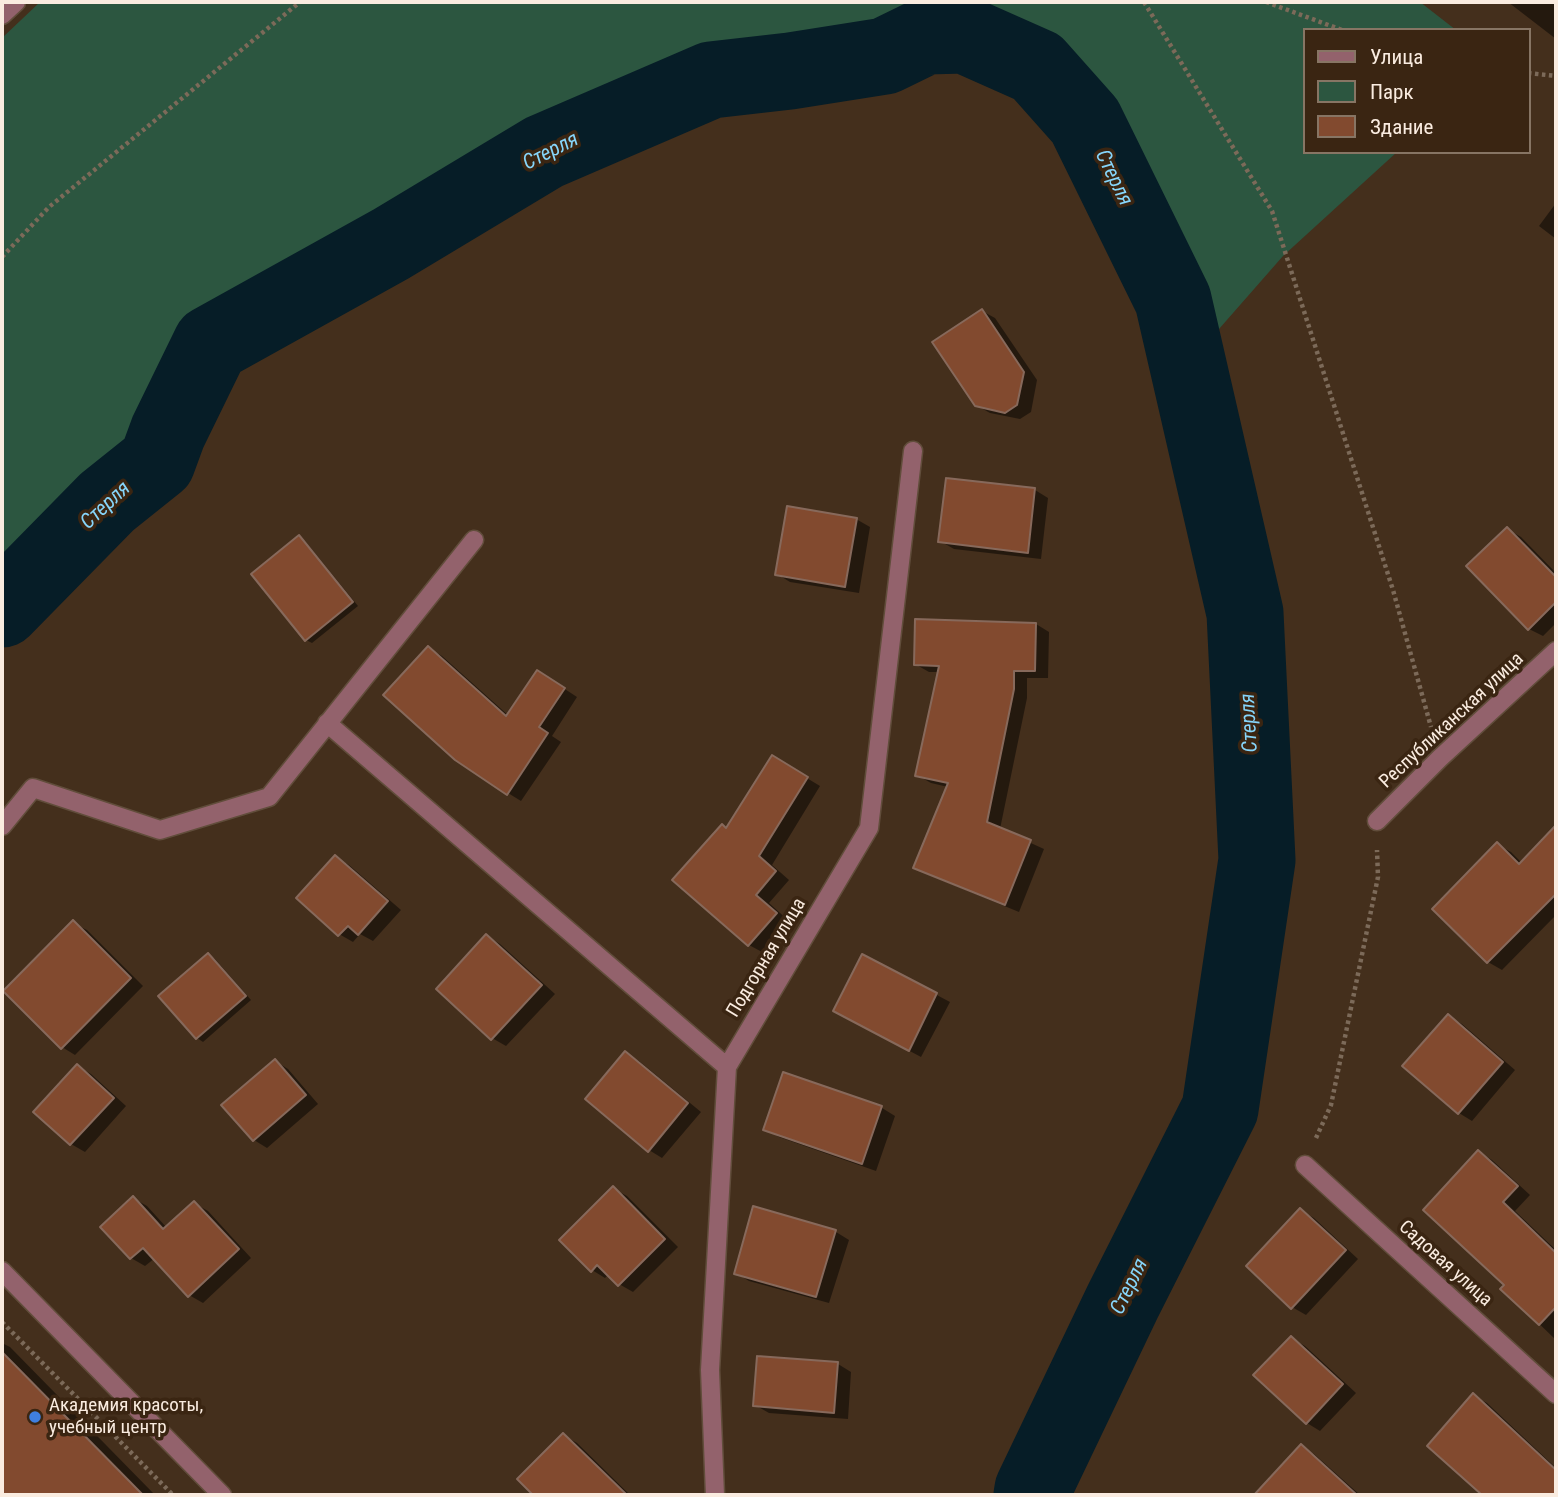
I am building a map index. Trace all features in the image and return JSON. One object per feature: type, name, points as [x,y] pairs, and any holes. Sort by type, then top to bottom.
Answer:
[{"type":"street","points":[[2,16],[16,2]]},
{"type":"street","name":"Подгорная улица","points":[[715,1495],[710,1370],[727,1067],[869,828],[913,451]]},
{"type":"street","points":[[2,826],[33,788],[160,830],[269,797],[474,540]]},
{"type":"street","name":"Республиканская улица","points":[[1377,821],[1440,758],[1556,651]]},
{"type":"street","points":[[327,723],[727,1067]]},
{"type":"street","name":"Садовая улица","points":[[1305,1165],[1556,1394]]},
{"type":"street","points":[[2,1271],[222,1495]]},
{"type":"path","points":[[2,257],[49,207],[300,2]]},
{"type":"path","points":[[1144,2],[1272,211],[1393,590],[1440,758]]},
{"type":"path","points":[[1266,2],[1337,28]]},
{"type":"path","points":[[1530,74],[1556,76]]},
{"type":"path","points":[[1305,1165],[1331,1105],[1378,877],[1377,821]]},
{"type":"path","points":[[2,1322],[173,1495]]},
{"type":"green space","points":[[40,2],[1420,2],[1453,28],[1302,28],[1302,154],[1395,154],[1283,256],[1212,337],[1104,109],[1041,40],[948,9],[865,37],[706,56],[581,108],[254,300],[193,323],[143,440],[2,569],[2,38]]},
{"type":"building","points":[[982,309],[1024,372],[1017,405],[1005,413],[975,406],[932,342]]},
{"type":"building","points":[[946,478],[1035,488],[1028,553],[938,542]]},
{"type":"building","points":[[787,506],[857,518],[845,587],[775,575]]},
{"type":"building","points":[[1507,527],[1556,577],[1556,602],[1528,630],[1466,566]]},
{"type":"building","points":[[299,535],[353,602],[305,641],[251,574]]},
{"type":"building","points":[[915,619],[1036,623],[1035,671],[1014,671],[1014,689],[987,822],[1031,840],[1005,905],[913,868],[948,783],[915,776],[939,666],[914,665]]},
{"type":"building","points":[[428,646],[506,716],[537,670],[565,688],[539,727],[548,733],[507,795],[455,760],[383,695]]},
{"type":"building","points":[[772,755],[808,777],[759,856],[776,871],[756,895],[777,913],[748,946],[672,880],[722,824],[726,828]]},
{"type":"building","points":[[1556,825],[1556,894],[1487,963],[1432,909],[1497,842],[1519,864]]},
{"type":"building","points":[[335,855],[388,901],[358,935],[348,926],[338,936],[296,898]]},
{"type":"building","points":[[73,920],[131,978],[61,1049],[3,991]]},
{"type":"building","points":[[486,934],[542,985],[491,1040],[436,989]]},
{"type":"building","points":[[208,953],[246,996],[196,1039],[158,996]]},
{"type":"building","points":[[862,954],[937,993],[909,1051],[833,1011]]},
{"type":"building","points":[[1448,1014],[1503,1062],[1458,1114],[1402,1066]]},
{"type":"building","points":[[625,1051],[688,1103],[648,1152],[585,1099]]},
{"type":"building","points":[[275,1059],[306,1095],[253,1141],[221,1105]]},
{"type":"building","points":[[77,1064],[114,1098],[70,1145],[33,1112]]},
{"type":"building","points":[[783,1072],[882,1106],[862,1164],[763,1130]]},
{"type":"building","points":[[1478,1150],[1518,1186],[1503,1202],[1556,1253],[1556,1307],[1539,1325],[1500,1289],[1504,1285],[1423,1210]]},
{"type":"building","points":[[613,1186],[665,1239],[618,1286],[597,1265],[591,1272],[559,1240]]},
{"type":"building","points":[[133,1196],[163,1229],[194,1201],[239,1249],[188,1297],[143,1248],[130,1259],[100,1227]]},
{"type":"building","points":[[753,1206],[836,1230],[816,1297],[734,1274]]},
{"type":"building","points":[[1300,1208],[1346,1250],[1291,1309],[1246,1266]]},
{"type":"building","points":[[1291,1336],[1343,1384],[1306,1424],[1253,1375]]},
{"type":"building","points":[[2,1352],[143,1495],[2,1495]]},
{"type":"building","points":[[757,1356],[838,1362],[834,1413],[753,1406]]},
{"type":"building","points":[[1473,1393],[1556,1470],[1556,1495],[1482,1495],[1427,1446]]},
{"type":"building","points":[[563,1433],[627,1495],[533,1495],[517,1479]]},
{"type":"building","points":[[1301,1444],[1357,1495],[1254,1495]]},
{"type":"waterway","name":"Стерля","points":[[2,609],[107,502],[157,462],[168,432],[211,344],[391,244],[544,152],[711,80],[885,56],[926,36],[965,35],[1037,67],[1085,121],[1173,300],[1245,613],[1257,860],[1220,1109],[1123,1301],[1032,1495]]},
{"type":"place","name":"Академия красоты, учебный центр","points":[[35,1417]]}]
